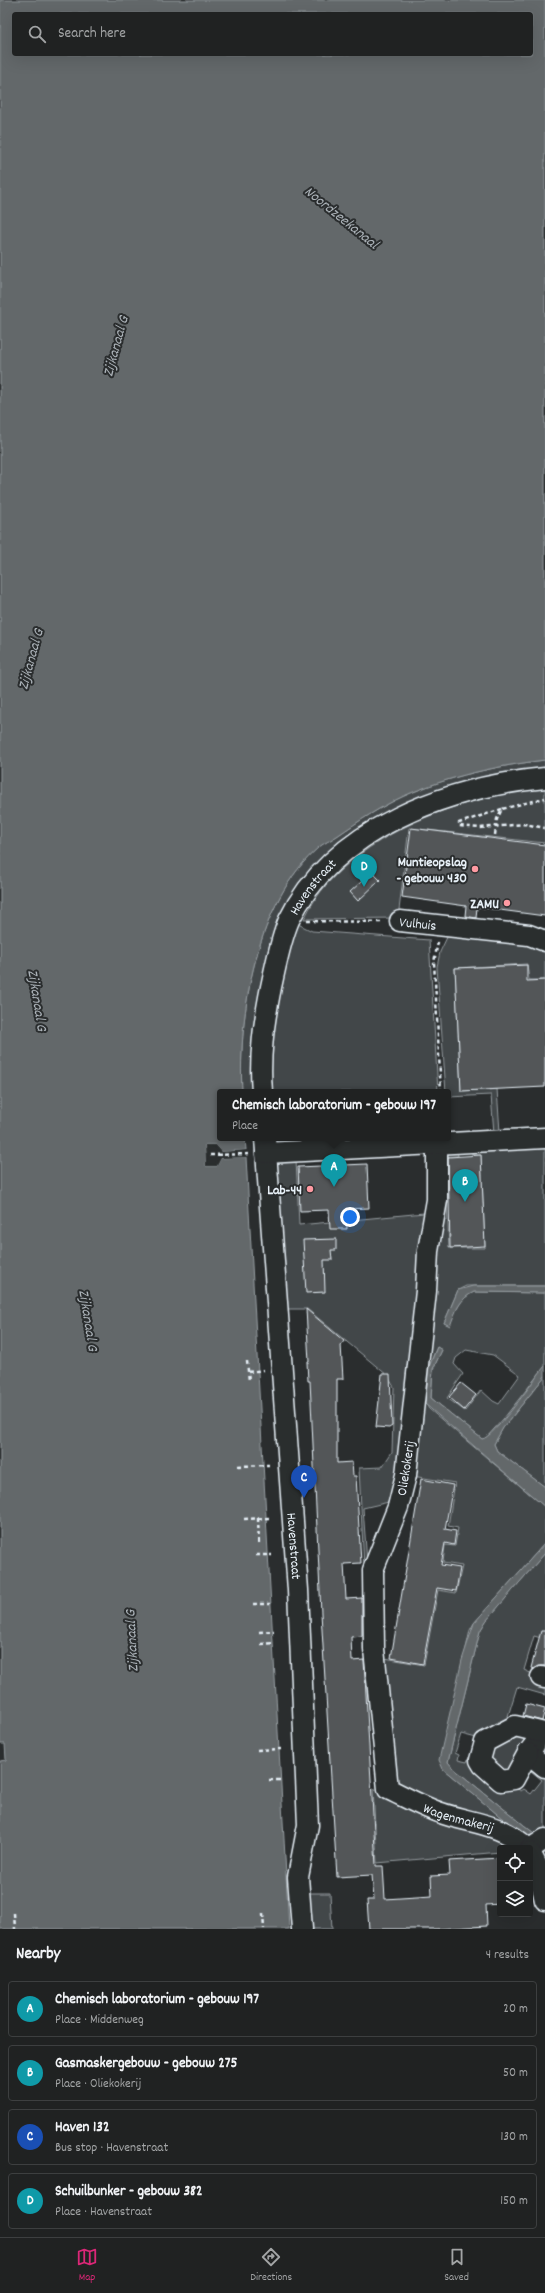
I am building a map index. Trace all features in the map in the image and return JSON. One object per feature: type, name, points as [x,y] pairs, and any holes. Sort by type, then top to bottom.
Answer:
[{"type":"street","name":"Havenstraat","points":[[262,1089],[260,1064],[264,1022],[279,952],[289,921],[307,892],[341,854],[362,839],[391,822],[440,800],[520,781],[545,778]]},
{"type":"street","name":"Vulhuis","points":[[400,921],[529,935],[545,941]]},
{"type":"street","points":[[265,1146],[436,1143],[545,1138]]},
{"type":"street","name":"Oliekokerij","points":[[388,1789],[374,1649],[373,1570],[398,1507],[406,1475],[426,1291],[428,1251],[437,1200],[436,1143]]},
{"type":"street","name":"Havenstraat","points":[[265,1146],[299,1598],[308,1825],[298,1877],[302,1929]]},
{"type":"street","points":[[515,1726],[544,1733],[528,1753],[514,1779],[501,1781],[483,1765],[480,1760],[485,1742],[515,1726]]},
{"type":"street","points":[[528,1753],[545,1767]]},
{"type":"street","name":"Wagenmakerij","points":[[388,1789],[441,1813],[488,1824],[535,1846],[537,1866],[545,1900]]},
{"type":"path","points":[[545,798],[459,822],[459,826],[462,827],[495,827],[525,824],[545,828]]},
{"type":"path","points":[[495,835],[495,827],[502,809]]},
{"type":"path","name":"Vulhuis","points":[[289,921],[350,923],[400,921]]},
{"type":"path","points":[[441,926],[434,962],[441,1089]]},
{"type":"path","points":[[210,1156],[265,1146]]},
{"type":"path","points":[[247,1361],[249,1381]]},
{"type":"path","points":[[248,1372],[264,1370]]},
{"type":"path","points":[[238,1466],[269,1465]]},
{"type":"path","points":[[258,1518],[260,1546]]},
{"type":"path","points":[[244,1519],[270,1518]]},
{"type":"path","points":[[256,1555],[272,1555]]},
{"type":"path","points":[[254,1604],[270,1604]]},
{"type":"path","points":[[259,1632],[274,1631]]},
{"type":"path","points":[[261,1644],[275,1643]]},
{"type":"path","points":[[257,1750],[281,1749]]},
{"type":"path","points":[[270,1780],[283,1780]]},
{"type":"path","points":[[14,1913],[15,1929]]},
{"type":"path","points":[[263,1914],[264,1929]]},
{"type":"shaded area","points":[[545,760],[545,774],[410,810],[300,895],[260,1089],[242,1089],[243,1028],[255,960],[266,928],[280,897],[297,870],[319,847],[395,800],[456,777],[509,765]]},
{"type":"shaded area","points":[[545,786],[545,843],[409,828],[398,918],[304,919],[315,900],[334,876],[359,855],[402,828],[448,809],[471,802]]},
{"type":"shaded area","points":[[296,923],[312,931],[429,940],[438,1089],[267,1089],[269,1026]]},
{"type":"shaded area","points":[[449,933],[523,944],[545,952],[545,980],[529,980],[527,964],[455,968],[461,1091],[497,1089],[500,1132],[494,1133],[491,1095],[451,1097],[451,1089],[446,1089],[437,967],[440,952]]},
{"type":"shaded area","points":[[270,1141],[358,1141],[270,1145]]},
{"type":"shaded area","points":[[545,1144],[545,1286],[466,1286],[458,1290],[444,1323],[450,1325],[456,1310],[465,1298],[474,1292],[545,1293],[545,1366],[504,1418],[485,1439],[482,1439],[431,1398],[433,1369],[442,1350],[437,1347],[426,1378],[426,1403],[429,1409],[545,1507],[545,1543],[474,1623],[470,1630],[452,1712],[443,1769],[533,1844],[386,1783],[379,1657],[424,1665],[438,1590],[456,1593],[462,1566],[443,1563],[445,1545],[455,1546],[458,1528],[448,1526],[455,1483],[412,1476],[440,1156],[457,1148],[458,1156],[445,1157],[449,1248],[485,1248],[481,1155],[472,1155],[472,1147]],"holes":[[[466,1350],[493,1355],[520,1375],[499,1404],[493,1401],[481,1390],[465,1411],[447,1398],[463,1374],[454,1364],[456,1358]]]},
{"type":"shaded area","points":[[296,1160],[299,1225],[424,1213],[424,1259],[393,1501],[363,1508],[373,1645],[368,1648],[359,1468],[382,1467],[392,1452],[394,1387],[387,1375],[307,1309],[280,1309],[273,1161]]},
{"type":"shaded area","points":[[545,1376],[545,1487],[497,1451],[494,1444],[503,1428]]},
{"type":"shaded area","points":[[545,1553],[545,1639],[534,1636],[524,1670],[545,1680],[545,1695],[517,1687],[508,1716],[513,1719],[484,1740],[461,1734],[455,1753],[459,1755],[458,1760],[467,1762],[469,1757],[521,1791],[524,1789],[531,1794],[542,1780],[531,1771],[533,1768],[545,1769],[545,1842],[453,1768],[448,1762],[480,1631],[486,1621]]},
{"type":"shaded area","points":[[515,1729],[539,1734],[500,1779],[485,1748]]},
{"type":"shaded area","points":[[373,1789],[437,1818],[514,1845],[497,1845],[497,1852],[377,1863]]},
{"type":"shaded area","points":[[309,1893],[330,1893],[332,1929],[310,1929]]},
{"type":"water","points":[[0,0],[545,0],[545,760],[509,765],[456,777],[404,796],[378,810],[319,847],[297,870],[280,897],[266,928],[255,960],[243,1028],[242,1089],[217,1089],[217,1141],[245,1141],[246,1150],[222,1152],[216,1145],[205,1145],[206,1166],[217,1166],[221,1158],[246,1157],[289,1929],[0,1929],[0,1761],[6,1760],[5,1744],[0,1744]]},
{"type":"water","points":[[473,1286],[545,1286],[545,1293],[474,1292],[462,1302],[456,1311],[450,1326],[444,1323],[458,1290]]},
{"type":"water","points":[[437,1347],[442,1350],[433,1369],[431,1398],[482,1439],[488,1436],[505,1419],[545,1366],[545,1376],[503,1428],[494,1444],[497,1451],[545,1487],[545,1507],[425,1404],[427,1372]]},
{"type":"water","points":[[545,1543],[545,1553],[486,1621],[480,1631],[448,1762],[453,1768],[545,1842],[545,1854],[443,1769],[439,1760],[462,1660],[474,1623]]},
{"type":"pier","points":[[205,1145],[216,1145],[222,1152],[248,1150],[246,1152],[222,1154],[215,1147],[207,1147],[208,1164],[216,1164],[221,1156],[246,1155],[248,1157],[221,1158],[217,1166],[206,1166]]},
{"type":"building","name":"Muntieopslag - gebouw 430","points":[[411,828],[545,845],[545,916],[477,907],[476,918],[465,916],[466,906],[402,897]]},
{"type":"building","points":[[372,872],[380,880],[358,901],[350,892]]},
{"type":"building","points":[[527,965],[527,981],[545,980],[545,1087],[461,1091],[455,968]]},
{"type":"building","points":[[481,1155],[485,1246],[450,1248],[448,1157]]},
{"type":"building","points":[[367,1164],[369,1208],[346,1209],[347,1229],[330,1229],[329,1210],[300,1211],[298,1167]]},
{"type":"building","points":[[336,1239],[336,1250],[331,1250],[332,1260],[324,1260],[325,1292],[306,1293],[303,1240]]},
{"type":"building","points":[[306,1309],[344,1341],[341,1345],[343,1379],[337,1379],[337,1463],[352,1462],[353,1476],[356,1476],[361,1563],[344,1564],[346,1599],[362,1598],[362,1636],[351,1637],[352,1661],[364,1660],[376,1866],[383,1866],[385,1899],[432,1896],[431,1876],[450,1875],[449,1861],[497,1858],[497,1904],[486,1905],[487,1926],[436,1929],[369,1929],[367,1900],[374,1900],[372,1875],[337,1877],[321,1613],[310,1381],[308,1381],[307,1362],[309,1362]]},
{"type":"building","points":[[382,1374],[390,1374],[392,1426],[389,1428],[376,1427]]},
{"type":"building","points":[[461,1383],[476,1395],[464,1410],[449,1397]]},
{"type":"building","points":[[421,1479],[453,1485],[445,1529],[456,1531],[454,1545],[445,1543],[441,1565],[460,1568],[456,1591],[437,1588],[423,1664],[391,1658]]},
{"type":"building","points":[[541,1631],[545,1631],[545,1666],[538,1666],[533,1669],[531,1668]]},
{"type":"building","points":[[526,1704],[545,1709],[542,1721],[523,1716]]},
{"type":"place","name":"Muntieopslag - gebouw 430","points":[[475,869]]},
{"type":"place","name":"Schuilbunker - gebouw 382","points":[[364,887]]},
{"type":"place","name":"ZAMU","points":[[507,903]]},
{"type":"place","name":"Chemisch laboratorium - gebouw 197","points":[[334,1187]]},
{"type":"place","name":"Lab-44","points":[[310,1189]]},
{"type":"place","name":"Gasmaskergebouw - gebouw 275","points":[[465,1202]]},
{"type":"place","name":"Haven 132","points":[[304,1498]]},
{"type":"water label","name":"Noordzeekanaal","points":[[342,217]]},
{"type":"water label","name":"Zijkanaal G","points":[[115,346]]},
{"type":"water label","name":"Zijkanaal G","points":[[30,659]]},
{"type":"water label","name":"Zijkanaal G","points":[[38,1000]]},
{"type":"water label","name":"Zijkanaal G","points":[[89,1320]]},
{"type":"water label","name":"Zijkanaal G","points":[[131,1641]]}]
